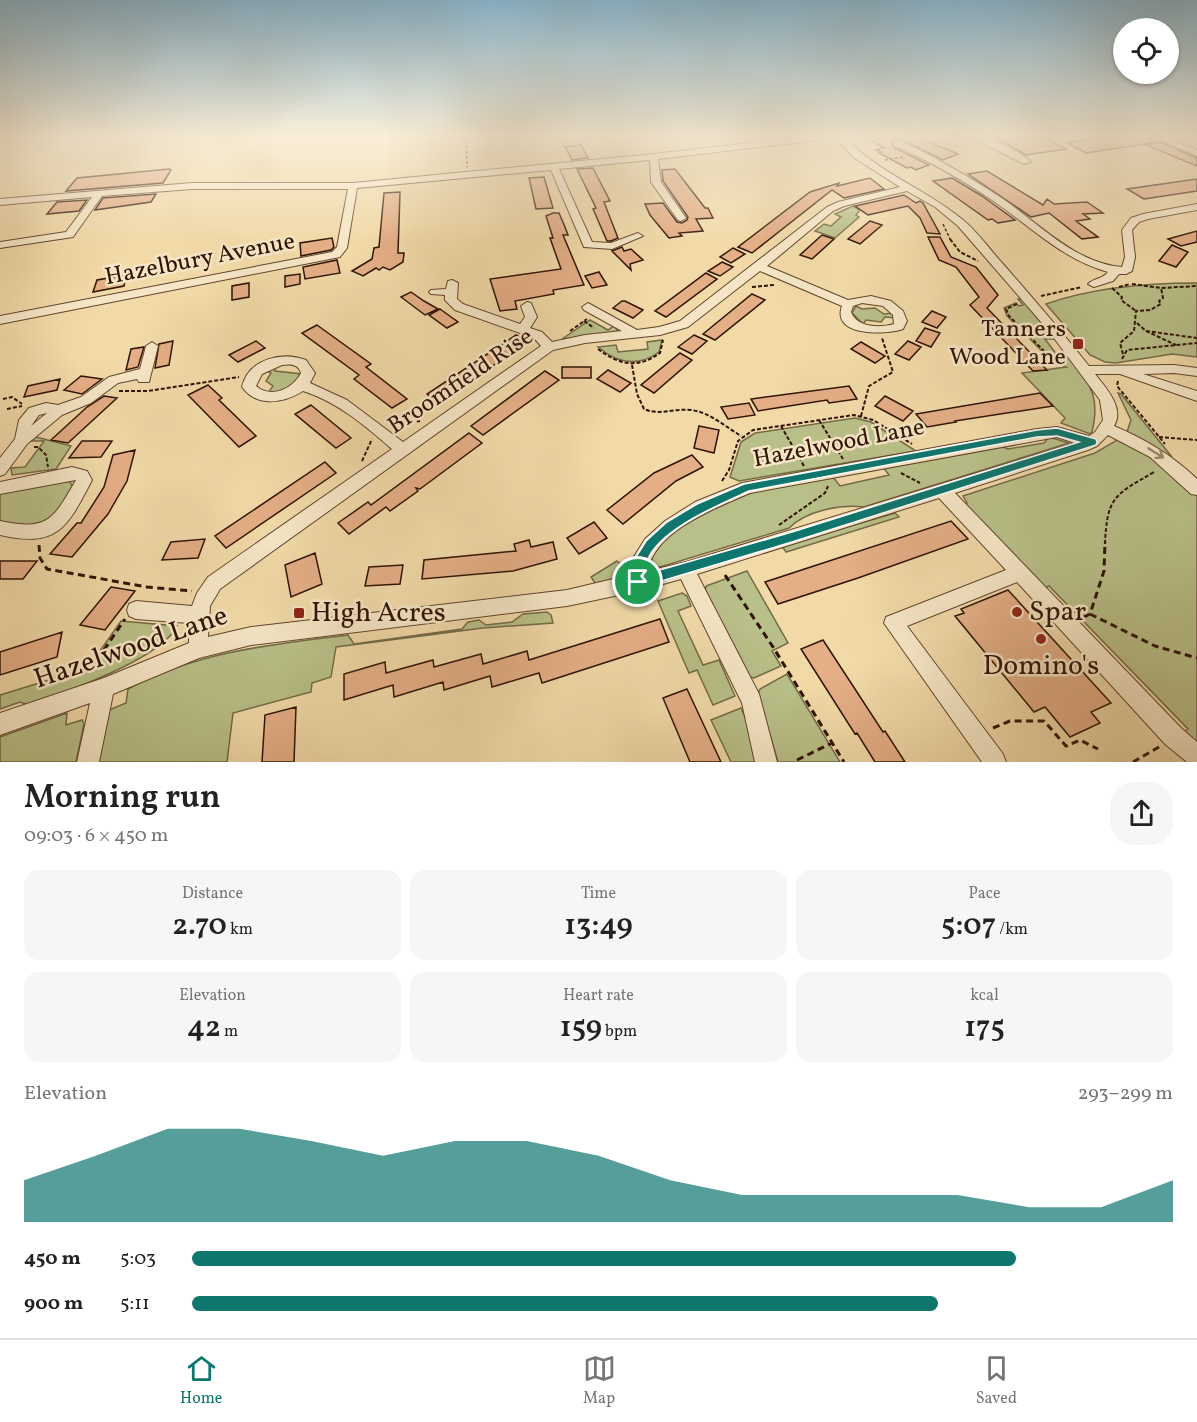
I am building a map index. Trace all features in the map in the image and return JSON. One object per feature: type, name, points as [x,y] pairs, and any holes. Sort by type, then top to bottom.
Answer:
[{"type":"street","points":[[0,202],[99,194],[116,189],[189,180],[344,181],[465,172]]},
{"type":"street","points":[[0,195],[192,186],[353,186],[469,172]]},
{"type":"street","points":[[556,172],[581,224],[588,245],[606,247],[629,238]]},
{"type":"street","points":[[655,172],[656,182],[681,218]]},
{"type":"street","points":[[881,172],[938,205],[962,224],[1087,370],[1107,399],[1110,420],[1107,429],[1169,456],[1197,489]]},
{"type":"street","points":[[950,172],[997,200],[1073,253],[1100,267],[1115,271],[1126,271],[1129,266],[1127,230],[1135,220],[1197,207]]},
{"type":"street","name":"Hazelbury Avenue","points":[[0,320],[336,255],[342,248],[353,186]]},
{"type":"street","name":"Broomfield Rise","points":[[199,649],[199,615],[204,594],[214,583],[549,347],[585,339],[660,331],[689,321],[834,207],[908,188]]},
{"type":"street","points":[[0,245],[69,235],[99,194]]},
{"type":"street","points":[[759,267],[848,304]]},
{"type":"street","points":[[1092,285],[1109,279],[1115,271]]},
{"type":"street","points":[[435,292],[451,287],[452,300],[459,308],[541,336],[549,347]]},
{"type":"street","points":[[524,329],[531,317],[528,306]]},
{"type":"street","points":[[588,312],[636,334]]},
{"type":"street","points":[[0,470],[55,415],[55,412],[86,400],[114,380],[145,376],[153,346]]},
{"type":"street","points":[[1087,370],[1174,369],[1197,372]]},
{"type":"street","points":[[1121,370],[1197,396]]},
{"type":"street","points":[[301,385],[315,389],[350,406],[402,449]]},
{"type":"street","name":"Hazelwood Lane","points":[[0,724],[104,688],[199,649],[251,636],[567,598],[686,570],[935,488],[1092,442],[1107,429]]},
{"type":"street","name":"Hazelwood Lane","points":[[638,582],[641,560],[651,544],[671,526],[722,497],[748,487],[1037,434],[1057,432],[1092,442]]},
{"type":"street","points":[[0,488],[72,473],[81,474],[84,480],[60,520],[46,529],[33,533],[0,528]]},
{"type":"street","points":[[935,488],[1173,736],[1197,756]]},
{"type":"street","points":[[686,570],[752,702],[766,762]]},
{"type":"street","points":[[994,762],[893,622],[1019,573]]},
{"type":"street","points":[[135,607],[199,615]]},
{"type":"street","points":[[88,762],[104,688]]},
{"type":"path","points":[[947,222],[942,222],[958,252],[966,258],[982,262]]},
{"type":"path","points":[[1129,279],[1132,284]]},
{"type":"path","points":[[1119,287],[1132,284],[1161,288],[1197,286]]},
{"type":"path","points":[[743,288],[777,285]]},
{"type":"path","points":[[1035,298],[1092,285]]},
{"type":"path","points":[[1112,288],[1122,297],[1121,300],[1125,305],[1136,311],[1150,310],[1161,304],[1159,301],[1163,298],[1161,288]]},
{"type":"path","points":[[1020,304],[1006,309],[1009,316],[1053,360],[1067,364]]},
{"type":"path","points":[[1068,625],[1090,614],[1104,571],[1106,526],[1112,503],[1118,493],[1169,456],[1159,437],[1117,387],[1123,354],[1120,343],[1131,338],[1137,323],[1136,311]]},
{"type":"path","points":[[567,333],[588,312]]},
{"type":"path","points":[[1137,323],[1146,331],[1177,345]]},
{"type":"path","points":[[1146,331],[1197,338]]},
{"type":"path","points":[[861,416],[869,386],[893,372],[881,335]]},
{"type":"path","points":[[593,344],[608,357],[632,365],[645,364],[660,353],[662,337]]},
{"type":"path","points":[[1123,354],[1127,350],[1197,343]]},
{"type":"path","points":[[632,365],[637,394],[644,409],[657,413],[686,410],[700,413],[742,437]]},
{"type":"path","points":[[116,390],[148,391],[242,377]]},
{"type":"path","points":[[3,399],[12,397],[25,405],[7,409]]},
{"type":"path","points":[[722,481],[729,470],[738,441],[753,430],[854,415],[873,420],[916,447]]},
{"type":"path","points":[[819,420],[844,460]]},
{"type":"path","points":[[387,426],[425,421]]},
{"type":"path","points":[[782,426],[804,466]]},
{"type":"path","points":[[361,463],[373,436]]},
{"type":"path","points":[[1159,437],[1197,440]]},
{"type":"path","points":[[27,444],[38,447],[46,455],[48,472]]},
{"type":"path","points":[[880,463],[935,488]]},
{"type":"path","points":[[777,527],[825,493],[831,479]]},
{"type":"path","points":[[39,538],[39,556],[41,563],[47,569],[147,587],[192,591]]},
{"type":"path","points":[[725,575],[844,762]]},
{"type":"path","points":[[91,669],[147,587]]},
{"type":"path","points":[[1090,614],[1146,644],[1173,654],[1197,658]]},
{"type":"path","points":[[976,736],[1010,721],[1044,721],[1066,746],[1080,740],[1098,748]]},
{"type":"path","points":[[797,760],[833,742]]},
{"type":"path","points":[[1133,762],[1167,743]]},
{"type":"green space","points":[[853,206],[860,210],[856,215],[859,217],[835,238],[815,231],[824,224],[831,226],[841,217],[835,214]]},
{"type":"green space","points":[[1197,283],[1197,357],[1172,354],[1116,363],[1105,362],[1090,355],[1046,304],[1064,298],[1121,287]]},
{"type":"green space","points":[[1018,299],[1022,299],[1055,339],[1045,339],[1057,355],[1068,355],[1087,382],[1095,408],[1090,434],[1061,423],[1065,418],[1022,373],[1066,367],[1052,361],[1007,316],[1004,308],[1016,303],[1019,306],[1023,305]]},
{"type":"green space","points":[[856,306],[862,309],[875,308],[884,314],[893,313],[895,318],[885,317],[881,322],[866,320],[863,324],[852,313]]},
{"type":"green space","points":[[590,320],[608,330],[615,325],[617,331],[612,334],[562,339]]},
{"type":"green space","points":[[662,340],[659,352],[635,362],[612,357],[598,347],[616,345],[618,352],[648,349],[647,342]]},
{"type":"green space","points":[[274,365],[275,371],[302,374],[292,386],[267,394],[273,386],[266,381],[271,373],[264,369]]},
{"type":"green space","points":[[1118,393],[1172,457],[1127,432],[1131,420]]},
{"type":"green space","points":[[855,418],[871,422],[916,451],[739,481],[730,477],[741,442],[755,433]]},
{"type":"green space","points":[[36,437],[71,446],[56,469],[12,475],[11,468],[25,467],[44,441],[31,441]]},
{"type":"green space","points":[[1049,437],[1069,443],[864,507],[824,510],[805,517],[789,528],[660,567],[653,566],[652,557],[655,548],[672,533],[715,509],[751,493],[781,485],[833,477],[840,486],[889,475],[882,466],[998,445],[1008,449],[1044,443]]},
{"type":"green space","points":[[1117,440],[1156,458],[1197,495],[1197,744],[1182,733],[1188,729],[1049,586],[1043,589],[965,504],[967,503],[963,496],[1095,453]]},
{"type":"green space","points":[[64,481],[70,482],[73,488],[57,512],[45,523],[29,525],[0,523],[0,492]]},
{"type":"green space","points":[[895,513],[899,517],[786,552],[782,546]]},
{"type":"green space","points":[[617,561],[622,565],[628,563],[620,577],[595,583],[591,577]]},
{"type":"green space","points":[[747,571],[788,643],[772,651],[781,666],[754,678],[750,677],[705,591],[706,586]]},
{"type":"green space","points":[[682,593],[687,596],[691,606],[678,611],[703,665],[719,660],[735,696],[713,705],[697,670],[689,673],[658,601]]},
{"type":"green space","points":[[547,612],[551,615],[553,623],[483,628],[336,647],[331,677],[312,683],[311,692],[233,713],[227,762],[98,762],[109,710],[126,703],[128,689],[180,666],[263,646],[348,635],[354,644],[462,629],[468,622],[479,620],[486,625],[512,622],[523,614]]},
{"type":"green space","points":[[121,621],[177,626],[168,638],[152,651],[110,673],[28,705],[20,702],[0,709],[0,695],[88,668]]},
{"type":"green space","points":[[787,674],[840,762],[778,762],[758,694],[760,689]]},
{"type":"green space","points":[[741,708],[747,721],[755,762],[731,762],[711,720]]},
{"type":"green space","points":[[67,713],[66,725],[82,720],[84,724],[76,762],[0,762],[0,737]]},
{"type":"building","points":[[143,172],[170,172],[163,183],[66,191],[77,178]]},
{"type":"building","points":[[578,172],[595,172],[610,201],[604,202],[618,238],[607,241],[593,209],[596,208]]},
{"type":"building","points":[[662,172],[677,172],[705,208],[708,208],[713,218],[696,219],[703,231],[679,233],[682,236],[669,238],[650,215],[645,204],[663,203],[677,222],[682,223],[687,220],[688,217],[663,181]]},
{"type":"building","points":[[988,172],[1043,205],[1047,199],[1054,204],[1087,202],[1103,213],[1083,214],[1090,219],[1076,221],[1098,237],[1082,239],[1049,213],[1031,217],[968,174]]},
{"type":"building","points":[[544,177],[553,208],[536,209],[529,178]]},
{"type":"building","points":[[870,178],[884,189],[844,198],[832,190],[752,253],[738,247],[810,192],[839,183],[837,186]]},
{"type":"building","points":[[952,178],[1015,220],[998,223],[992,219],[988,220],[933,181]]},
{"type":"building","points":[[1197,179],[1197,191],[1144,199],[1127,189]]},
{"type":"building","points":[[400,192],[398,253],[404,253],[403,262],[390,270],[383,267],[379,270],[376,268],[363,276],[352,271],[372,259],[374,248],[379,247],[384,193]]},
{"type":"building","points":[[156,194],[151,202],[95,210],[103,198]]},
{"type":"building","points":[[904,195],[916,203],[920,201],[923,203],[940,234],[927,233],[920,218],[908,206],[868,215],[855,206]]},
{"type":"building","points":[[87,200],[79,211],[47,214],[57,202]]},
{"type":"building","points":[[559,213],[568,235],[563,235],[584,285],[553,290],[554,294],[515,301],[517,309],[500,311],[490,279],[561,269],[550,238],[553,238],[546,216]]},
{"type":"building","points":[[870,221],[882,225],[860,244],[848,239]]},
{"type":"building","points":[[1197,231],[1197,242],[1181,246],[1168,239]]},
{"type":"building","points":[[822,235],[834,239],[812,259],[800,255]]},
{"type":"building","points":[[928,237],[940,237],[951,257],[976,267],[998,295],[987,308],[1047,370],[1033,371],[970,305],[979,297],[956,267],[939,260]]},
{"type":"building","points":[[332,238],[334,247],[331,250],[301,256],[300,243]]},
{"type":"building","points":[[1172,245],[1188,252],[1176,267],[1159,261]]},
{"type":"building","points":[[622,247],[624,251],[631,249],[643,260],[630,264],[631,270],[612,251]]},
{"type":"building","points":[[733,248],[745,254],[731,263],[720,257]]},
{"type":"building","points":[[337,260],[340,273],[305,279],[303,267]]},
{"type":"building","points":[[722,262],[733,267],[720,276],[708,271]]},
{"type":"building","points":[[599,272],[607,285],[592,288],[585,276]]},
{"type":"building","points":[[706,273],[717,279],[666,317],[655,311]]},
{"type":"building","points":[[300,274],[300,284],[285,287],[285,276]]},
{"type":"building","points":[[126,275],[124,286],[93,292],[97,280]]},
{"type":"building","points":[[249,283],[249,297],[232,300],[232,286]]},
{"type":"building","points":[[411,292],[438,309],[425,315],[401,297]]},
{"type":"building","points":[[752,294],[765,300],[715,340],[703,334]]},
{"type":"building","points":[[622,301],[643,310],[633,318],[613,308]]},
{"type":"building","points":[[440,309],[458,322],[447,328],[429,315]]},
{"type":"building","points":[[932,311],[946,317],[937,328],[922,322]]},
{"type":"building","points":[[317,325],[371,364],[366,367],[407,399],[392,408],[354,379],[359,375],[302,333]]},
{"type":"building","points":[[925,328],[940,333],[931,347],[916,341]]},
{"type":"building","points":[[516,335],[528,342],[438,403],[427,394]]},
{"type":"building","points":[[694,335],[707,341],[692,354],[678,347]]},
{"type":"building","points":[[173,341],[169,365],[155,368],[159,344]]},
{"type":"building","points":[[256,341],[265,348],[238,362],[229,355]]},
{"type":"building","points":[[908,341],[921,347],[909,360],[895,354]]},
{"type":"building","points":[[861,342],[885,356],[875,363],[851,349]]},
{"type":"building","points":[[144,347],[138,367],[126,370],[131,349]]},
{"type":"building","points":[[680,353],[692,360],[654,393],[641,385]]},
{"type":"building","points":[[562,367],[591,367],[591,378],[562,378]]},
{"type":"building","points":[[608,370],[631,383],[620,392],[597,379]]},
{"type":"building","points":[[545,371],[559,380],[483,435],[471,426]]},
{"type":"building","points":[[81,376],[102,379],[82,394],[64,390]]},
{"type":"building","points":[[60,379],[57,390],[24,397],[28,386]]},
{"type":"building","points":[[208,385],[222,398],[219,400],[256,436],[239,447],[188,395]]},
{"type":"building","points":[[849,386],[857,399],[829,403],[827,400],[758,411],[751,399]]},
{"type":"building","points":[[1040,393],[1053,406],[927,427],[916,414]]},
{"type":"building","points":[[104,396],[117,398],[68,443],[51,440],[87,407]]},
{"type":"building","points":[[885,396],[913,411],[903,421],[875,406]]},
{"type":"building","points":[[749,403],[755,415],[728,419],[721,407]]},
{"type":"building","points":[[311,405],[351,438],[336,448],[295,414]]},
{"type":"building","points":[[699,426],[719,430],[714,453],[694,448]]},
{"type":"building","points":[[469,433],[482,443],[420,489],[416,488],[418,491],[390,511],[386,507],[349,534],[338,523],[368,502],[371,505]]},
{"type":"building","points":[[82,441],[112,441],[101,457],[69,458]]},
{"type":"building","points":[[135,450],[127,481],[108,514],[72,557],[50,554],[77,523],[81,523],[104,487],[113,455]]},
{"type":"building","points":[[692,455],[703,467],[676,481],[623,524],[607,510],[654,473]]},
{"type":"building","points":[[325,462],[336,473],[226,548],[215,536]]},
{"type":"building","points":[[951,521],[968,539],[858,578],[778,604],[765,582]]},
{"type":"building","points":[[594,522],[607,538],[579,554],[567,538]]},
{"type":"building","points":[[205,539],[198,558],[162,560],[171,542]]},
{"type":"building","points":[[529,540],[531,547],[553,542],[557,559],[513,571],[422,579],[424,560],[516,551],[514,544]]},
{"type":"building","points":[[315,553],[322,584],[291,597],[285,565]]},
{"type":"building","points":[[0,561],[37,561],[23,579],[0,579]]},
{"type":"building","points":[[403,565],[400,584],[365,586],[369,567]]},
{"type":"building","points":[[111,587],[135,591],[105,630],[80,625]]},
{"type":"building","points":[[1008,590],[1111,703],[1091,712],[1100,723],[1070,737],[1045,707],[1034,712],[955,616],[964,613],[961,609]]},
{"type":"building","points":[[660,619],[669,642],[542,683],[539,673],[492,687],[490,676],[444,690],[443,682],[394,697],[393,685],[344,700],[344,674],[385,662],[386,673],[433,660],[434,667],[481,654],[483,664],[527,651],[529,660]]},
{"type":"building","points":[[62,632],[57,657],[0,675],[0,652]]},
{"type":"building","points":[[823,640],[905,762],[875,762],[857,733],[855,734],[801,649]]},
{"type":"building","points":[[687,689],[721,762],[690,762],[663,698]]},
{"type":"building","points":[[296,707],[294,762],[262,762],[265,715]]},
{"type":"place","name":"Tanners Wood Lane","points":[[1078,344]]},
{"type":"place","name":"Spar","points":[[1017,612]]},
{"type":"place","name":"High Acres","points":[[299,613]]},
{"type":"place","name":"Domino's","points":[[1041,639]]},
{"type":"route","points":[[1057,432],[1092,442],[686,570],[638,582],[641,560],[651,544],[671,526],[701,507],[748,487],[1037,434],[1057,432]]}]
